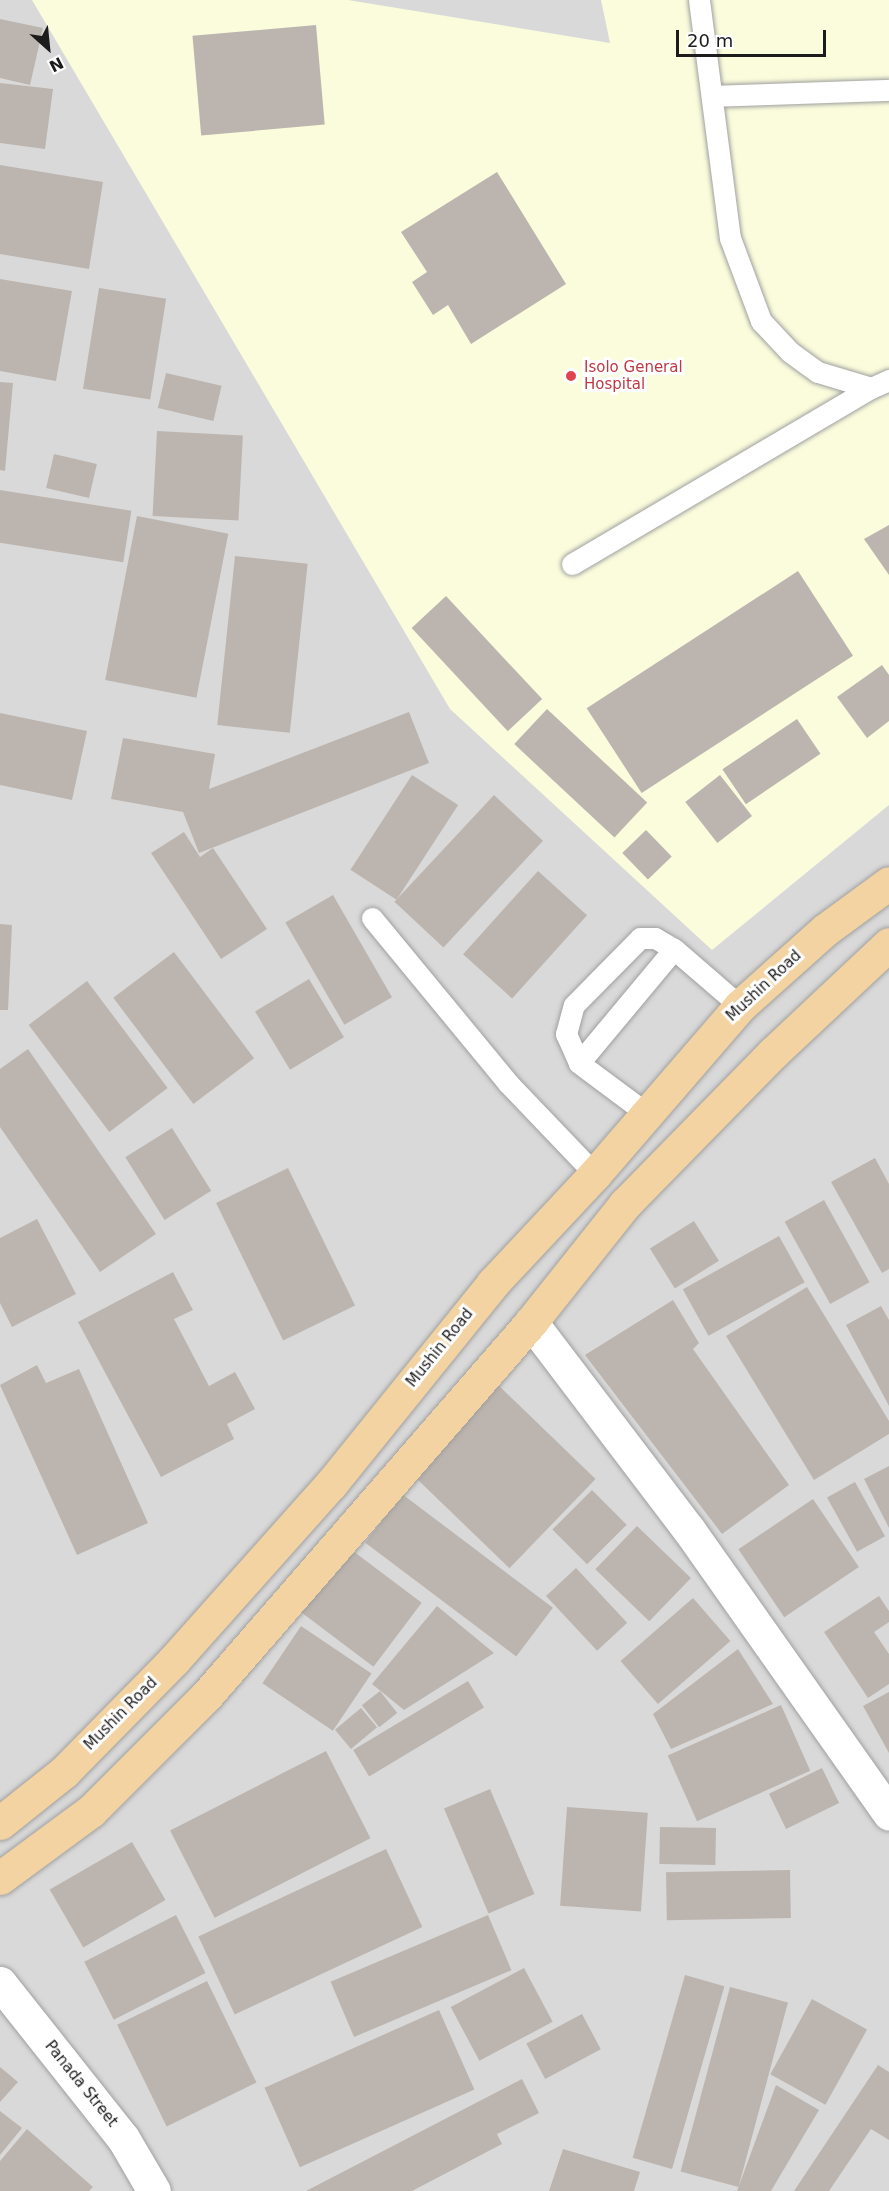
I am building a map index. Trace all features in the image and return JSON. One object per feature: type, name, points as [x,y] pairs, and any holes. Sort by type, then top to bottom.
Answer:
[{"type":"main road","name":"Mushin Road","points":[[0,1822],[64,1772],[174,1660],[331,1485],[493,1283],[595,1174],[740,1006],[825,930],[889,883]]},
{"type":"main road","points":[[0,1878],[91,1811],[207,1695],[531,1322],[625,1204],[773,1053],[889,944]]},
{"type":"street","points":[[531,1322],[689,1530],[889,1814]]},
{"type":"street","name":"Panada Street","points":[[0,1983],[123,2138],[154,2191]]},
{"type":"lane","points":[[699,0],[730,238],[761,321],[790,352],[818,372],[880,384]]},
{"type":"lane","points":[[713,96],[889,90]]},
{"type":"lane","points":[[572,564],[880,384]]},
{"type":"lane","points":[[372,918],[508,1083],[595,1174]]},
{"type":"lane","points":[[646,1113],[579,1063],[566,1034],[574,1005],[640,938],[655,938],[674,949],[740,1006]]},
{"type":"lane","points":[[579,1063],[674,949]]},
{"type":"shaded area","points":[[0,0],[889,0],[889,2191],[0,2191]]},
{"type":"shaded area","name":"Isolo General Hospital","points":[[32,0],[348,0],[610,43],[601,0],[889,0],[889,805],[712,950],[450,709]]},
{"type":"building","points":[[0,19],[43,28],[30,85],[0,78]]},
{"type":"building","points":[[316,25],[325,125],[201,135],[192,36]]},
{"type":"building","points":[[0,83],[53,89],[45,149],[0,143]]},
{"type":"building","points":[[0,165],[103,182],[89,269],[0,254]]},
{"type":"building","points":[[497,172],[566,284],[471,344],[448,305],[433,315],[412,282],[427,272],[401,232]]},
{"type":"building","points":[[0,279],[72,291],[56,381],[0,371]]},
{"type":"building","points":[[99,288],[166,299],[150,399],[83,389]]},
{"type":"building","points":[[166,373],[222,386],[213,421],[158,408]]},
{"type":"building","points":[[0,382],[13,383],[5,471],[0,470]]},
{"type":"building","points":[[157,431],[243,436],[238,520],[153,516]]},
{"type":"building","points":[[54,454],[97,464],[89,498],[46,488]]},
{"type":"building","points":[[0,490],[131,511],[123,562],[0,543]]},
{"type":"building","points":[[137,516],[228,534],[196,698],[105,680]]},
{"type":"building","points":[[889,525],[889,575],[864,539]]},
{"type":"building","points":[[235,556],[308,564],[290,733],[217,725]]},
{"type":"building","points":[[798,571],[853,656],[642,793],[587,708]]},
{"type":"building","points":[[446,596],[542,699],[508,731],[412,628]]},
{"type":"building","points":[[882,665],[889,675],[889,721],[867,738],[837,697]]},
{"type":"building","points":[[547,709],[647,802],[614,838],[514,744]]},
{"type":"building","points":[[409,712],[429,763],[199,853],[183,812],[111,799],[123,738],[215,754],[209,789]]},
{"type":"building","points":[[0,713],[87,731],[72,800],[0,785]]},
{"type":"building","points":[[797,719],[820,754],[746,804],[722,769]]},
{"type":"building","points":[[412,775],[458,805],[397,900],[350,870]]},
{"type":"building","points":[[720,775],[752,816],[717,843],[685,802]]},
{"type":"building","points":[[494,795],[543,841],[443,947],[394,902]]},
{"type":"building","points":[[646,830],[672,857],[648,880],[622,853]]},
{"type":"building","points":[[184,832],[200,857],[213,848],[267,929],[221,959],[151,853]]},
{"type":"building","points":[[538,871],[587,915],[512,998],[463,954]]},
{"type":"building","points":[[333,895],[392,997],[344,1025],[285,923]]},
{"type":"building","points":[[0,924],[12,925],[8,1010],[0,1010]]},
{"type":"building","points":[[174,952],[254,1058],[193,1104],[113,998]]},
{"type":"building","points":[[309,979],[344,1037],[290,1070],[255,1011]]},
{"type":"building","points":[[87,981],[168,1088],[109,1132],[29,1025]]},
{"type":"building","points":[[28,1049],[156,1234],[100,1272],[0,1127],[0,1069]]},
{"type":"building","points":[[172,1128],[211,1191],[165,1220],[125,1157]]},
{"type":"building","points":[[875,1158],[889,1184],[889,1269],[882,1273],[831,1182]]},
{"type":"building","points":[[288,1168],[355,1306],[283,1341],[216,1203]]},
{"type":"building","points":[[824,1200],[870,1282],[830,1304],[785,1222]]},
{"type":"building","points":[[37,1219],[76,1294],[12,1327],[0,1303],[0,1238]]},
{"type":"building","points":[[694,1221],[719,1261],[675,1288],[650,1249]]},
{"type":"building","points":[[779,1236],[805,1282],[708,1336],[683,1289]]},
{"type":"building","points":[[173,1272],[193,1310],[174,1319],[209,1386],[235,1372],[255,1409],[227,1424],[234,1439],[161,1477],[78,1322]]},
{"type":"building","points":[[807,1287],[889,1421],[889,1434],[814,1480],[726,1336]]},
{"type":"building","points":[[673,1300],[699,1343],[693,1349],[789,1485],[722,1534],[585,1355]]},
{"type":"building","points":[[881,1306],[889,1320],[889,1406],[846,1325]]},
{"type":"building","points":[[37,1365],[46,1383],[79,1369],[148,1523],[77,1555],[0,1385]]},
{"type":"building","points":[[492,1379],[596,1479],[509,1568],[406,1468]]},
{"type":"building","points":[[889,1466],[889,1528],[864,1479]]},
{"type":"building","points":[[855,1482],[885,1536],[857,1552],[827,1498]]},
{"type":"building","points":[[592,1490],[627,1525],[587,1564],[552,1530]]},
{"type":"building","points":[[402,1494],[553,1608],[516,1656],[365,1543]]},
{"type":"building","points":[[813,1499],[859,1567],[784,1617],[738,1549]]},
{"type":"building","points":[[637,1526],[691,1578],[649,1621],[595,1569]]},
{"type":"building","points":[[345,1545],[422,1603],[374,1667],[297,1609]]},
{"type":"building","points":[[576,1568],[627,1623],[597,1651],[546,1596]]},
{"type":"building","points":[[879,1596],[889,1611],[889,1622],[874,1632],[889,1654],[889,1684],[868,1698],[824,1632]]},
{"type":"building","points":[[693,1598],[730,1641],[658,1704],[621,1661]]},
{"type":"building","points":[[437,1606],[494,1653],[404,1710],[372,1684]]},
{"type":"building","points":[[301,1626],[371,1674],[333,1731],[262,1683]]},
{"type":"building","points":[[738,1649],[773,1704],[671,1749],[653,1714]]},
{"type":"building","points":[[468,1681],[484,1708],[369,1777],[353,1750]]},
{"type":"building","points":[[380,1691],[397,1713],[379,1727],[362,1705]]},
{"type":"building","points":[[889,1692],[889,1753],[863,1706]]},
{"type":"building","points":[[781,1705],[810,1771],[697,1821],[668,1755]]},
{"type":"building","points":[[361,1708],[377,1727],[351,1749],[335,1730]]},
{"type":"building","points":[[326,1751],[370,1838],[215,1918],[170,1830]]},
{"type":"building","points":[[822,1768],[839,1803],[786,1829],[769,1794]]},
{"type":"building","points":[[490,1789],[535,1894],[489,1913],[444,1809]]},
{"type":"building","points":[[567,1807],[648,1813],[641,1911],[560,1906]]},
{"type":"building","points":[[660,1827],[716,1828],[715,1865],[659,1864]]},
{"type":"building","points":[[132,1842],[166,1900],[83,1948],[50,1890]]},
{"type":"building","points":[[386,1849],[422,1927],[235,2014],[198,1936]]},
{"type":"building","points":[[790,1870],[791,1918],[667,1920],[666,1872]]},
{"type":"building","points":[[176,1915],[206,1973],[114,2020],[84,1962]]},
{"type":"building","points":[[488,1915],[511,1970],[354,2037],[331,1982]]},
{"type":"building","points":[[524,1968],[553,2022],[479,2061],[451,2007]]},
{"type":"building","points":[[685,1975],[724,1986],[672,2169],[633,2158]]},
{"type":"building","points":[[207,1981],[257,2083],[167,2126],[117,2025]]},
{"type":"building","points":[[730,1987],[788,2003],[739,2187],[681,2171]]},
{"type":"building","points":[[812,1999],[867,2030],[825,2105],[770,2074]]},
{"type":"building","points":[[439,2010],[474,2089],[300,2167],[265,2088]]},
{"type":"building","points":[[582,2014],[601,2049],[545,2079],[526,2044]]},
{"type":"building","points":[[878,2065],[889,2072],[889,2140],[871,2129],[829,2191],[794,2191]]},
{"type":"building","points":[[0,2067],[18,2082],[0,2102]]},
{"type":"building","points":[[522,2079],[539,2113],[497,2134],[502,2144],[412,2191],[306,2191]]},
{"type":"building","points":[[776,2085],[819,2110],[771,2191],[737,2191]]},
{"type":"building","points":[[0,2111],[22,2128],[0,2155]]},
{"type":"building","points":[[27,2129],[93,2187],[89,2191],[0,2191],[0,2161]]},
{"type":"building","points":[[563,2149],[640,2172],[634,2191],[549,2191]]},
{"type":"place","name":"Isolo General Hospital","points":[[571,376]]}]
